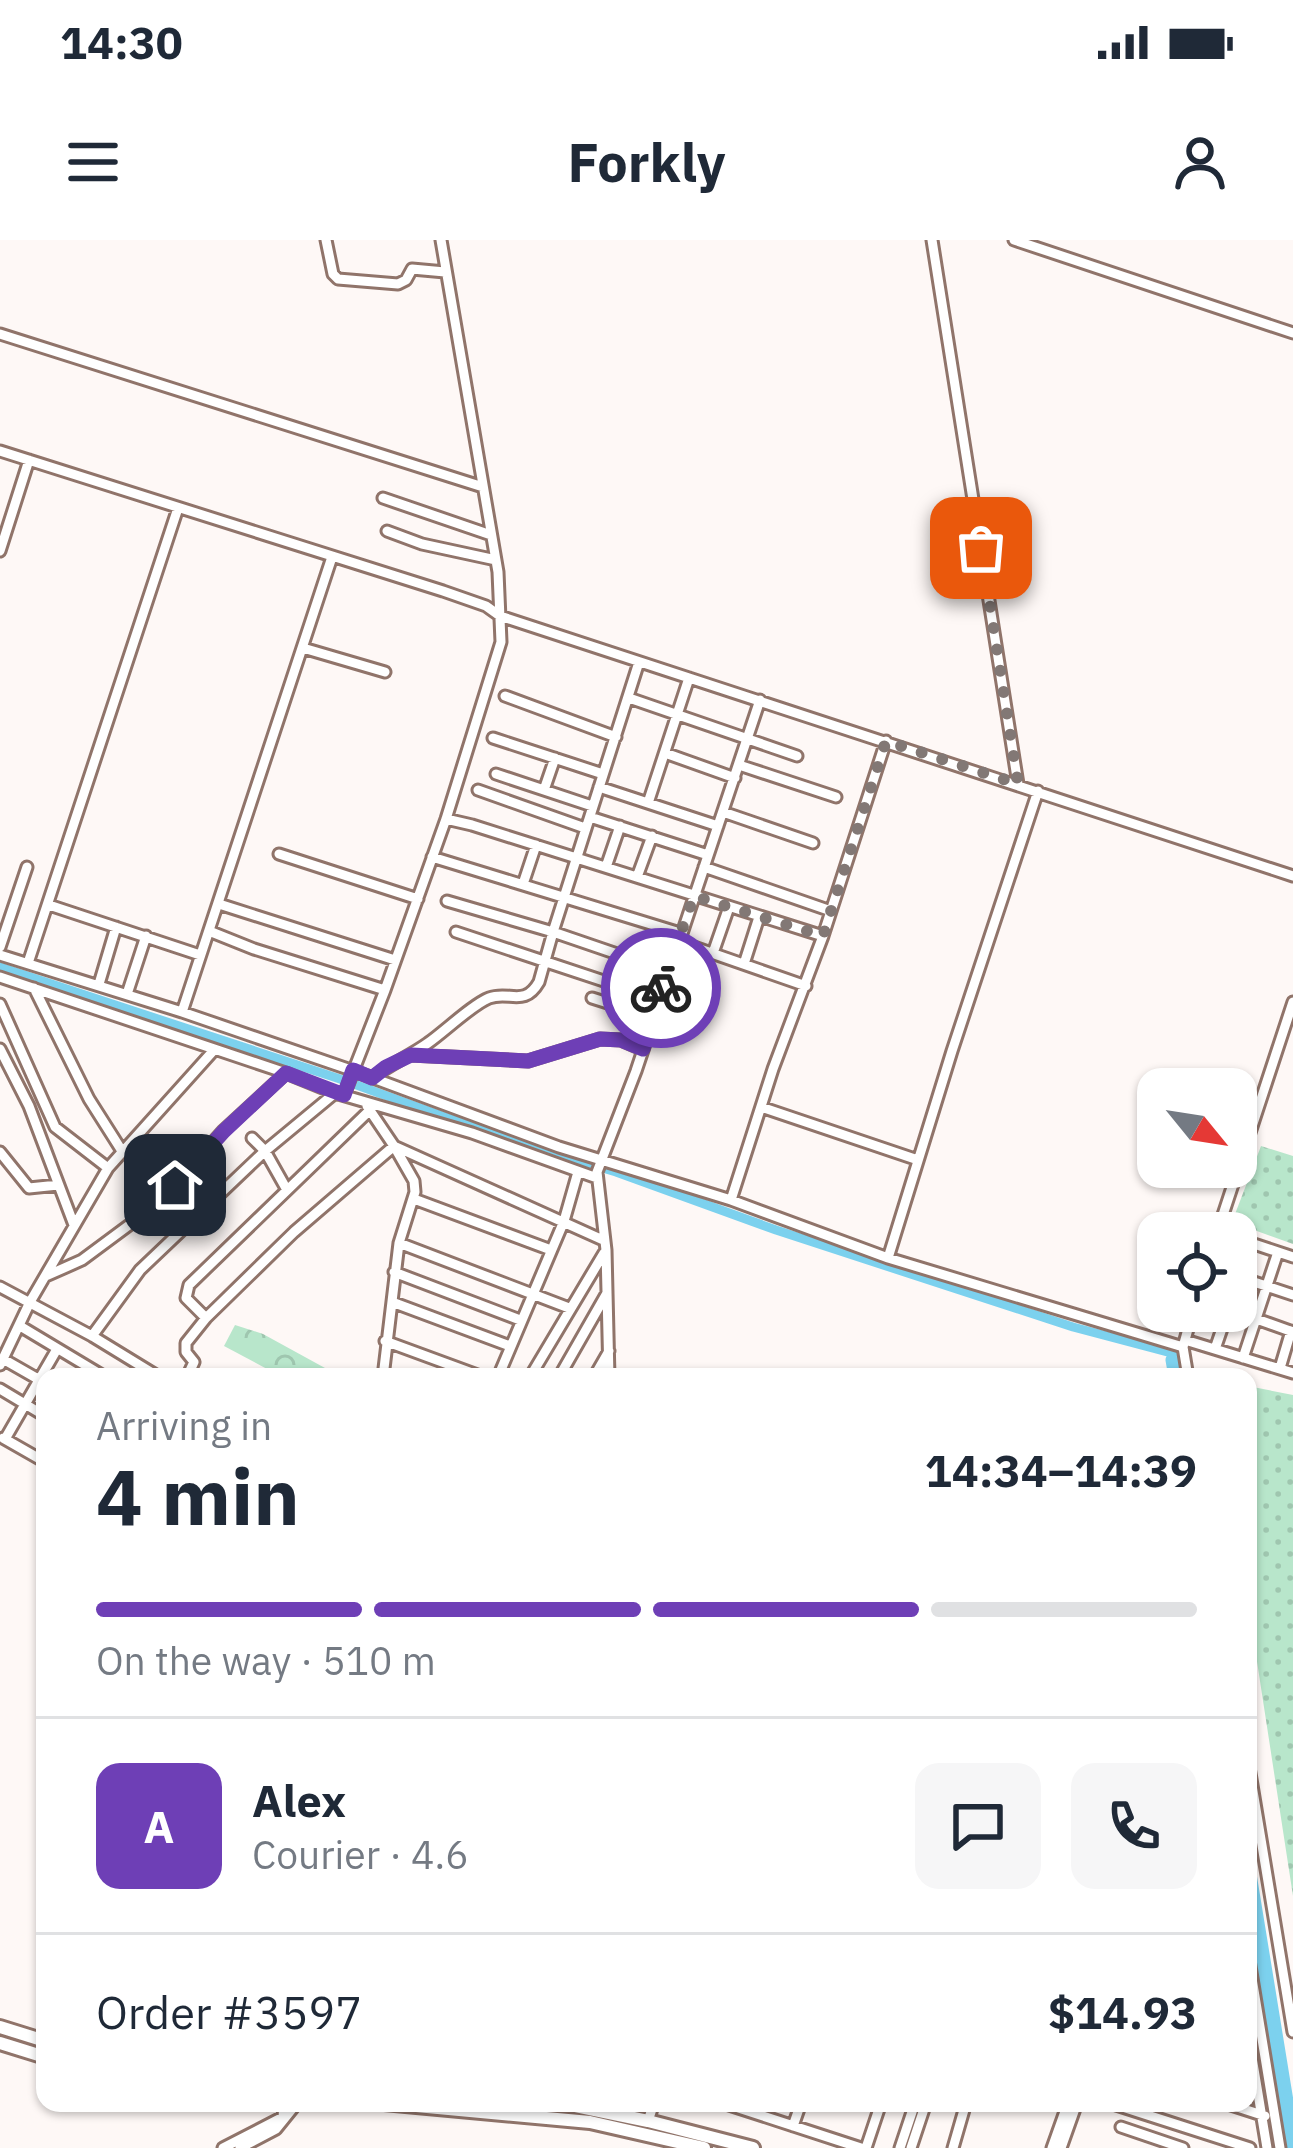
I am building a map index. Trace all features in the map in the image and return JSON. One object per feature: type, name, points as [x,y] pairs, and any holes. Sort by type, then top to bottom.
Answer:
[{"type":"main road","points":[[0,2026],[36,2038]]},
{"type":"main road","points":[[0,2043],[36,2053]]},
{"type":"main road","points":[[482,2112],[590,2122],[704,2148]]},
{"type":"main road","points":[[605,2112],[753,2148]]},
{"type":"street","points":[[326,240],[338,278],[398,284],[412,269],[446,272]]},
{"type":"street","points":[[346,1085],[446,819],[501,642],[496,560],[441,240]]},
{"type":"street","points":[[932,240],[1018,784]]},
{"type":"street","points":[[1014,240],[1293,333]]},
{"type":"street","points":[[0,334],[482,487]]},
{"type":"street","points":[[0,451],[466,598],[500,616],[1293,876]]},
{"type":"street","points":[[0,550],[29,460]]},
{"type":"street","points":[[382,498],[491,535]]},
{"type":"street","points":[[28,963],[178,508]]},
{"type":"street","points":[[387,531],[496,560]]},
{"type":"street","points":[[182,1012],[332,557]]},
{"type":"street","points":[[303,648],[385,672]]},
{"type":"street","points":[[92,1336],[140,1270],[265,1151],[346,1085],[372,1078],[411,1055],[490,997],[518,998],[535,989],[639,662]]},
{"type":"street","points":[[649,802],[689,678]]},
{"type":"street","points":[[505,696],[616,737]]},
{"type":"street","points":[[629,698],[797,756]]},
{"type":"street","points":[[610,1368],[597,1175],[760,700]]},
{"type":"street","points":[[493,738],[603,774]]},
{"type":"street","points":[[730,1201],[886,741]]},
{"type":"street","points":[[665,753],[735,778]]},
{"type":"street","points":[[544,790],[555,758]]},
{"type":"street","points":[[739,765],[836,797]]},
{"type":"street","points":[[496,774],[544,790],[589,817]]},
{"type":"street","points":[[598,787],[718,826]]},
{"type":"street","points":[[478,790],[652,836],[831,911]]},
{"type":"street","points":[[888,1258],[1039,791]]},
{"type":"street","points":[[723,812],[813,843]]},
{"type":"street","points":[[446,819],[823,936]]},
{"type":"street","points":[[606,867],[620,826]]},
{"type":"street","points":[[637,878],[652,836]]},
{"type":"street","points":[[524,884],[536,844]]},
{"type":"street","points":[[278,854],[418,899]]},
{"type":"street","points":[[432,857],[566,897],[806,986]]},
{"type":"street","points":[[27,867],[0,951],[182,1012],[346,1085],[367,1106],[414,1181],[414,1199],[394,1272],[383,1368]]},
{"type":"street","points":[[447,901],[667,970]]},
{"type":"street","points":[[219,904],[395,960]]},
{"type":"street","points":[[49,905],[200,955]]},
{"type":"street","points":[[713,953],[729,907]]},
{"type":"street","points":[[744,964],[759,917]]},
{"type":"street","points":[[99,984],[116,927]]},
{"type":"street","points":[[209,932],[385,990]]},
{"type":"street","points":[[456,932],[658,999]]},
{"type":"street","points":[[128,994],[146,936]]},
{"type":"street","points":[[0,977],[286,1073],[346,1085]]},
{"type":"street","points":[[34,988],[89,1099],[122,1151]]},
{"type":"street","points":[[592,998],[652,1017]]},
{"type":"street","points":[[1225,1212],[1293,1002]]},
{"type":"street","points":[[0,1004],[6,1029],[55,1127],[108,1168]]},
{"type":"street","points":[[411,1055],[528,1061],[600,1039],[621,1040],[643,1049]]},
{"type":"street","points":[[0,1049],[4,1071],[20,1087],[74,1225]]},
{"type":"street","points":[[36,1378],[1,1362],[30,1301],[108,1168],[214,1050]]},
{"type":"street","points":[[4,1071],[26,1061]]},
{"type":"street","points":[[46,1276],[82,1260],[140,1216],[286,1073]]},
{"type":"street","points":[[372,1078],[888,1258],[1293,1372]]},
{"type":"street","points":[[20,1087],[36,1082]]},
{"type":"street","points":[[367,1106],[472,1133],[597,1175]]},
{"type":"street","points":[[206,1318],[188,1303],[186,1289],[367,1106]]},
{"type":"street","points":[[761,1107],[918,1160]]},
{"type":"street","points":[[252,1138],[287,1190]]},
{"type":"street","points":[[394,1146],[563,1221],[604,1245]]},
{"type":"street","points":[[191,1368],[194,1360],[186,1352],[186,1342],[206,1318],[282,1243],[394,1146]]},
{"type":"street","points":[[0,1152],[29,1188],[58,1185]]},
{"type":"street","points":[[501,1368],[563,1221],[578,1172]]},
{"type":"street","points":[[414,1199],[551,1250]]},
{"type":"street","points":[[399,1243],[569,1308]]},
{"type":"street","points":[[535,1368],[604,1245]]},
{"type":"street","points":[[1257,1245],[1293,1257]]},
{"type":"street","points":[[1278,1252],[1257,1318],[1292,1330],[1280,1368]]},
{"type":"street","points":[[394,1272],[520,1321]]},
{"type":"street","points":[[1257,1285],[1293,1295]]},
{"type":"street","points":[[0,1287],[144,1368]]},
{"type":"street","points":[[564,1368],[608,1292]]},
{"type":"street","points":[[392,1302],[510,1346]]},
{"type":"street","points":[[20,1326],[90,1368],[104,1345]]},
{"type":"street","points":[[1187,1332],[1187,1368]]},
{"type":"street","points":[[1215,1349],[1222,1332]]},
{"type":"street","points":[[1243,1358],[1252,1332]]},
{"type":"street","points":[[386,1341],[459,1368]]},
{"type":"street","points":[[548,1345],[572,1354]]},
{"type":"street","points":[[48,1368],[57,1349]]},
{"type":"street","points":[[599,1368],[609,1351]]},
{"type":"street","points":[[378,1368],[384,1358]]},
{"type":"street","points":[[36,1389],[3,1438],[36,1457]]},
{"type":"street","points":[[0,1390],[36,1410]]},
{"type":"street","points":[[1257,1815],[1293,2032]]},
{"type":"street","points":[[1257,2072],[1267,2148]]},
{"type":"street","points":[[1257,2072],[1275,2118],[1280,2148]]},
{"type":"street","points":[[223,2148],[283,2117],[283,2112]]},
{"type":"street","points":[[239,2148],[276,2129],[290,2112]]},
{"type":"street","points":[[649,2121],[652,2112]]},
{"type":"street","points":[[764,2112],[864,2148],[877,2112]]},
{"type":"street","points":[[793,2126],[798,2112]]},
{"type":"street","points":[[900,2148],[912,2112]]},
{"type":"street","points":[[911,2148],[923,2112]]},
{"type":"street","points":[[953,2148],[963,2112]]},
{"type":"street","points":[[1052,2148],[1065,2112]]},
{"type":"street","points":[[1061,2148],[1074,2112]]},
{"type":"street","points":[[1138,2112],[1250,2148]]},
{"type":"street","points":[[1252,2112],[1275,2118]]},
{"type":"street","points":[[1121,2127],[1183,2148]]},
{"type":"green space","points":[[1261,1146],[1293,1156],[1293,1244],[1257,1231],[1257,1212],[1236,1212],[1245,1188],[1257,1188]]},
{"type":"green space","points":[[235,1325],[263,1334],[325,1368],[265,1368],[224,1346]]},
{"type":"green space","points":[[1257,1388],[1293,1395],[1293,1896],[1257,1662]]},
{"type":"waterway","points":[[0,967],[776,1230],[1073,1327],[1175,1354],[1173,1360]]},
{"type":"waterway","points":[[1173,1360],[1174,1368]]},
{"type":"waterway","points":[[1257,1923],[1293,2144]]},
{"type":"way so far","points":[[661,988],[694,896],[823,936],[886,741],[1018,784],[981,548]]},
{"type":"route","points":[[175,1185],[286,1073],[344,1095],[353,1070],[372,1078],[411,1055],[528,1061],[600,1039],[621,1040],[643,1049],[661,988]]}]
